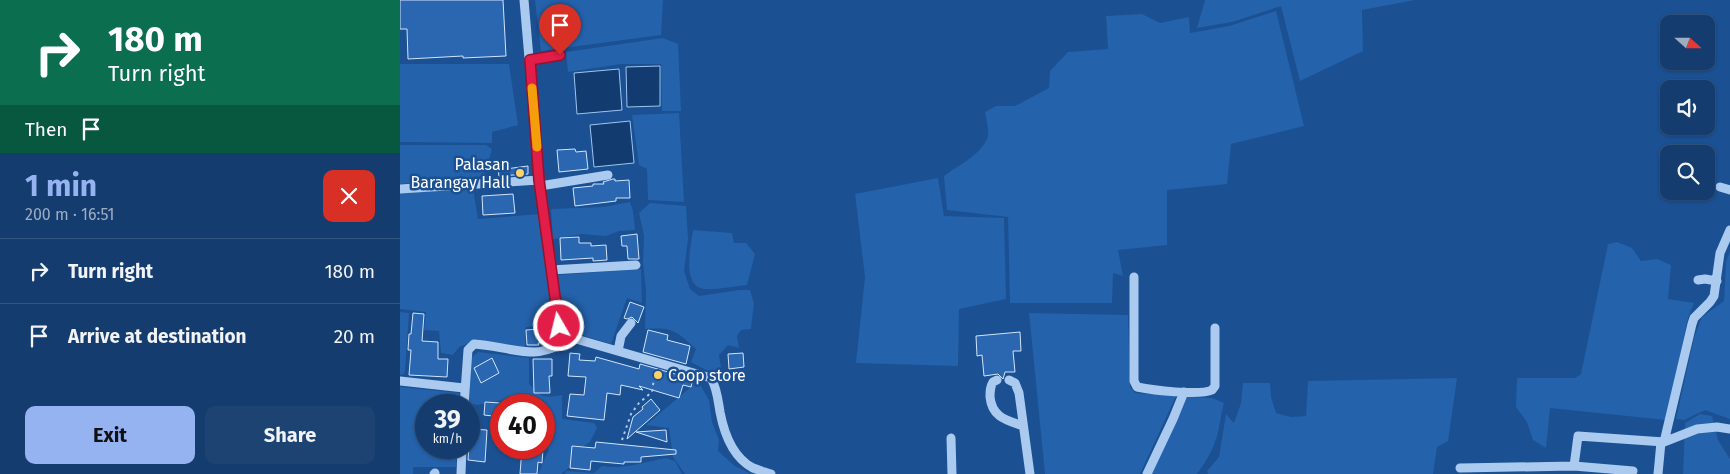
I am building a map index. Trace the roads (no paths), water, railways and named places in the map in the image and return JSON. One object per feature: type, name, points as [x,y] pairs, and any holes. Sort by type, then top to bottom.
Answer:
[{"type":"street","points":[[524,0],[540,183],[559,326],[568,335],[576,339],[711,378],[716,386],[721,416],[731,447],[740,459],[752,468],[771,474]]},
{"type":"street","points":[[530,60],[560,55]]},
{"type":"street","points":[[400,189],[540,183],[608,175]]},
{"type":"street","points":[[1720,186],[1730,190]]},
{"type":"street","points":[[1658,474],[1662,442],[1692,324],[1694,318],[1714,296],[1720,253],[1730,230]]},
{"type":"street","points":[[551,270],[636,265]]},
{"type":"street","points":[[1134,277],[1134,381],[1137,387],[1184,392],[1210,392],[1214,386],[1215,328]]},
{"type":"street","points":[[1698,280],[1717,281]]},
{"type":"street","points":[[618,351],[621,336],[631,323]]},
{"type":"street","points":[[464,394],[468,350],[474,344],[535,352],[547,350],[576,339]]},
{"type":"street","points":[[997,380],[993,382],[990,391],[993,410],[1001,417],[1023,426]]},
{"type":"street","points":[[1009,380],[1015,383],[1019,393],[1030,474]]},
{"type":"street","points":[[400,381],[464,388]]},
{"type":"street","points":[[1147,474],[1184,392]]},
{"type":"street","points":[[1574,466],[1578,436],[1662,442],[1691,430],[1717,427],[1730,429]]},
{"type":"street","points":[[951,438],[952,474]]},
{"type":"street","points":[[461,474],[462,459]]},
{"type":"street","points":[[1460,468],[1547,471],[1574,466],[1633,471]]},
{"type":"place","name":"Palasan Barangay Hall","points":[[520,173]]},
{"type":"place","name":"Coop store","points":[[658,375]]}]
